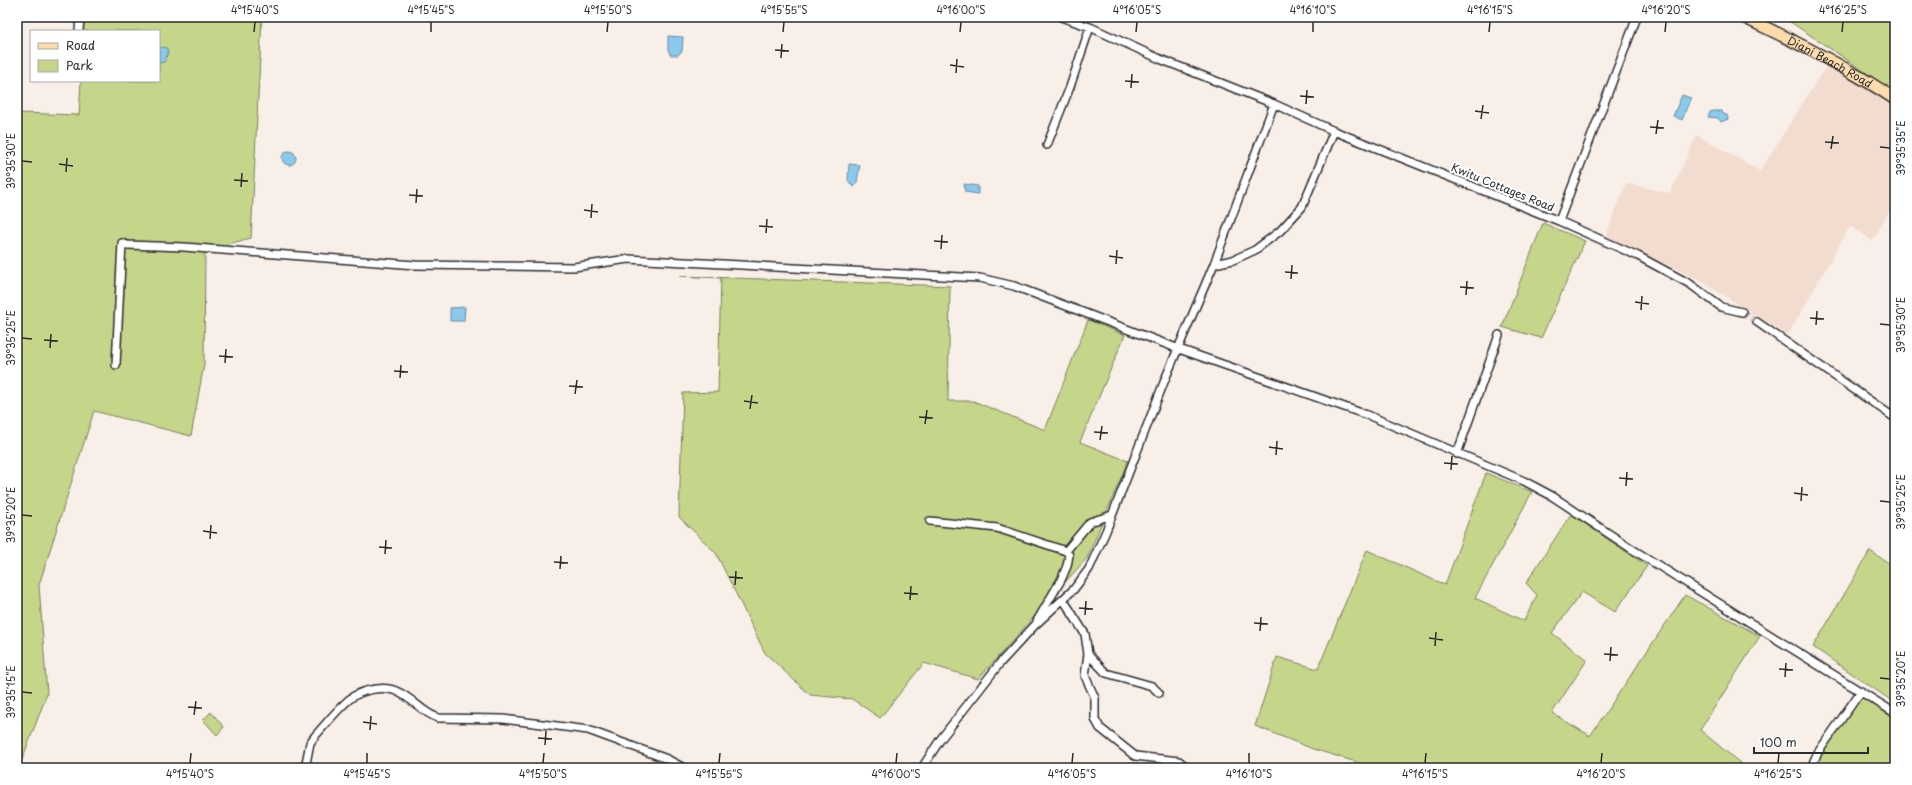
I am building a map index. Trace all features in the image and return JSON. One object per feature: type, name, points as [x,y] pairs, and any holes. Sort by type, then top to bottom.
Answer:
[{"type":"main road","name":"Diani Beach Road","points":[[1743,17],[1774,31],[1878,87],[1895,99]]},
{"type":"street","points":[[79,30],[80,17]]},
{"type":"street","name":"Kwitu Cottages Road","points":[[1061,17],[1090,27],[1160,59],[1274,104],[1334,131],[1559,221],[1637,17]]},
{"type":"street","points":[[1047,145],[1070,87],[1090,27]]},
{"type":"street","points":[[922,768],[940,740],[984,683],[1034,626],[1063,599],[1090,569],[1135,453],[1214,264],[1274,104]]},
{"type":"street","points":[[1214,264],[1234,260],[1255,250],[1280,231],[1302,207],[1334,131]]},
{"type":"street","points":[[1559,221],[1638,256],[1690,284],[1721,307],[1742,312]]},
{"type":"street","points":[[116,365],[122,243],[127,245],[184,247],[415,265],[574,267],[628,259],[980,278],[1014,286],[1179,348],[1370,416],[1524,481],[1552,496],[1632,549],[1895,713]]},
{"type":"street","points":[[1757,322],[1895,418]]},
{"type":"street","points":[[1457,454],[1499,335]]},
{"type":"street","points":[[1066,551],[1090,522],[1112,515]]},
{"type":"street","points":[[930,521],[997,528],[1066,551],[1069,555],[1067,566],[1034,626]]},
{"type":"street","points":[[1063,599],[1085,634],[1088,654],[1085,676],[1094,698],[1095,718],[1100,728],[1135,756],[1179,761],[1188,768]]},
{"type":"street","points":[[1088,654],[1106,673],[1152,686],[1159,693]]},
{"type":"street","points":[[305,768],[310,743],[324,726],[353,697],[366,691],[383,688],[398,691],[429,715],[438,718],[503,719],[588,730],[668,759],[684,768]]},
{"type":"street","points":[[1811,768],[1817,754],[1861,691]]},
{"type":"shaded area","points":[[1828,63],[1895,106],[1895,200],[1873,241],[1850,226],[1788,335],[1699,280],[1606,236],[1626,183],[1670,193],[1697,135],[1760,171]]},
{"type":"green space","points":[[83,17],[262,17],[251,238],[205,250],[204,364],[191,436],[94,411],[39,585],[47,694],[19,768],[17,768],[17,113],[79,115],[81,82],[160,82],[160,30],[83,30]]},
{"type":"green space","points":[[1783,17],[1895,17],[1895,92]]},
{"type":"green space","points":[[1543,223],[1585,241],[1541,338],[1502,327]]},
{"type":"green space","points":[[680,276],[950,286],[948,401],[973,401],[1045,430],[1088,320],[1125,335],[1080,442],[1128,461],[1087,558],[978,679],[924,663],[880,718],[852,699],[810,695],[765,653],[716,553],[679,517],[683,393],[718,392],[721,278]]},
{"type":"green space","points":[[1486,473],[1532,492],[1475,598],[1524,621],[1537,595],[1526,583],[1571,514],[1647,566],[1615,612],[1582,592],[1552,633],[1587,660],[1552,713],[1590,736],[1685,595],[1760,636],[1700,730],[1746,768],[1376,768],[1313,749],[1255,726],[1277,657],[1318,669],[1367,550],[1445,585]]},
{"type":"green space","points":[[1870,551],[1895,567],[1895,703],[1813,647]]},
{"type":"green space","points":[[1860,696],[1895,719],[1895,768],[1806,768]]},
{"type":"green space","points":[[211,712],[224,727],[217,735],[203,720]]},
{"type":"water","points":[[668,36],[683,37],[682,51],[678,55],[670,55],[668,49]]},
{"type":"water","points":[[162,47],[167,48],[168,53],[164,62],[160,63],[160,48]]},
{"type":"water","points":[[1682,95],[1691,98],[1682,120],[1673,116]]},
{"type":"water","points":[[1722,111],[1723,114],[1727,115],[1728,119],[1721,122],[1718,118],[1708,117],[1710,112]]},
{"type":"water","points":[[289,151],[294,153],[296,158],[294,163],[289,165],[284,163],[282,158],[284,153]]},
{"type":"water","points":[[849,164],[860,165],[857,182],[853,187],[848,180]]},
{"type":"water","points":[[964,184],[978,186],[978,194],[965,192]]},
{"type":"water","points":[[465,307],[464,321],[450,321],[450,308]]},
{"type":"tunnel","points":[[1742,312],[1757,322]]}]
